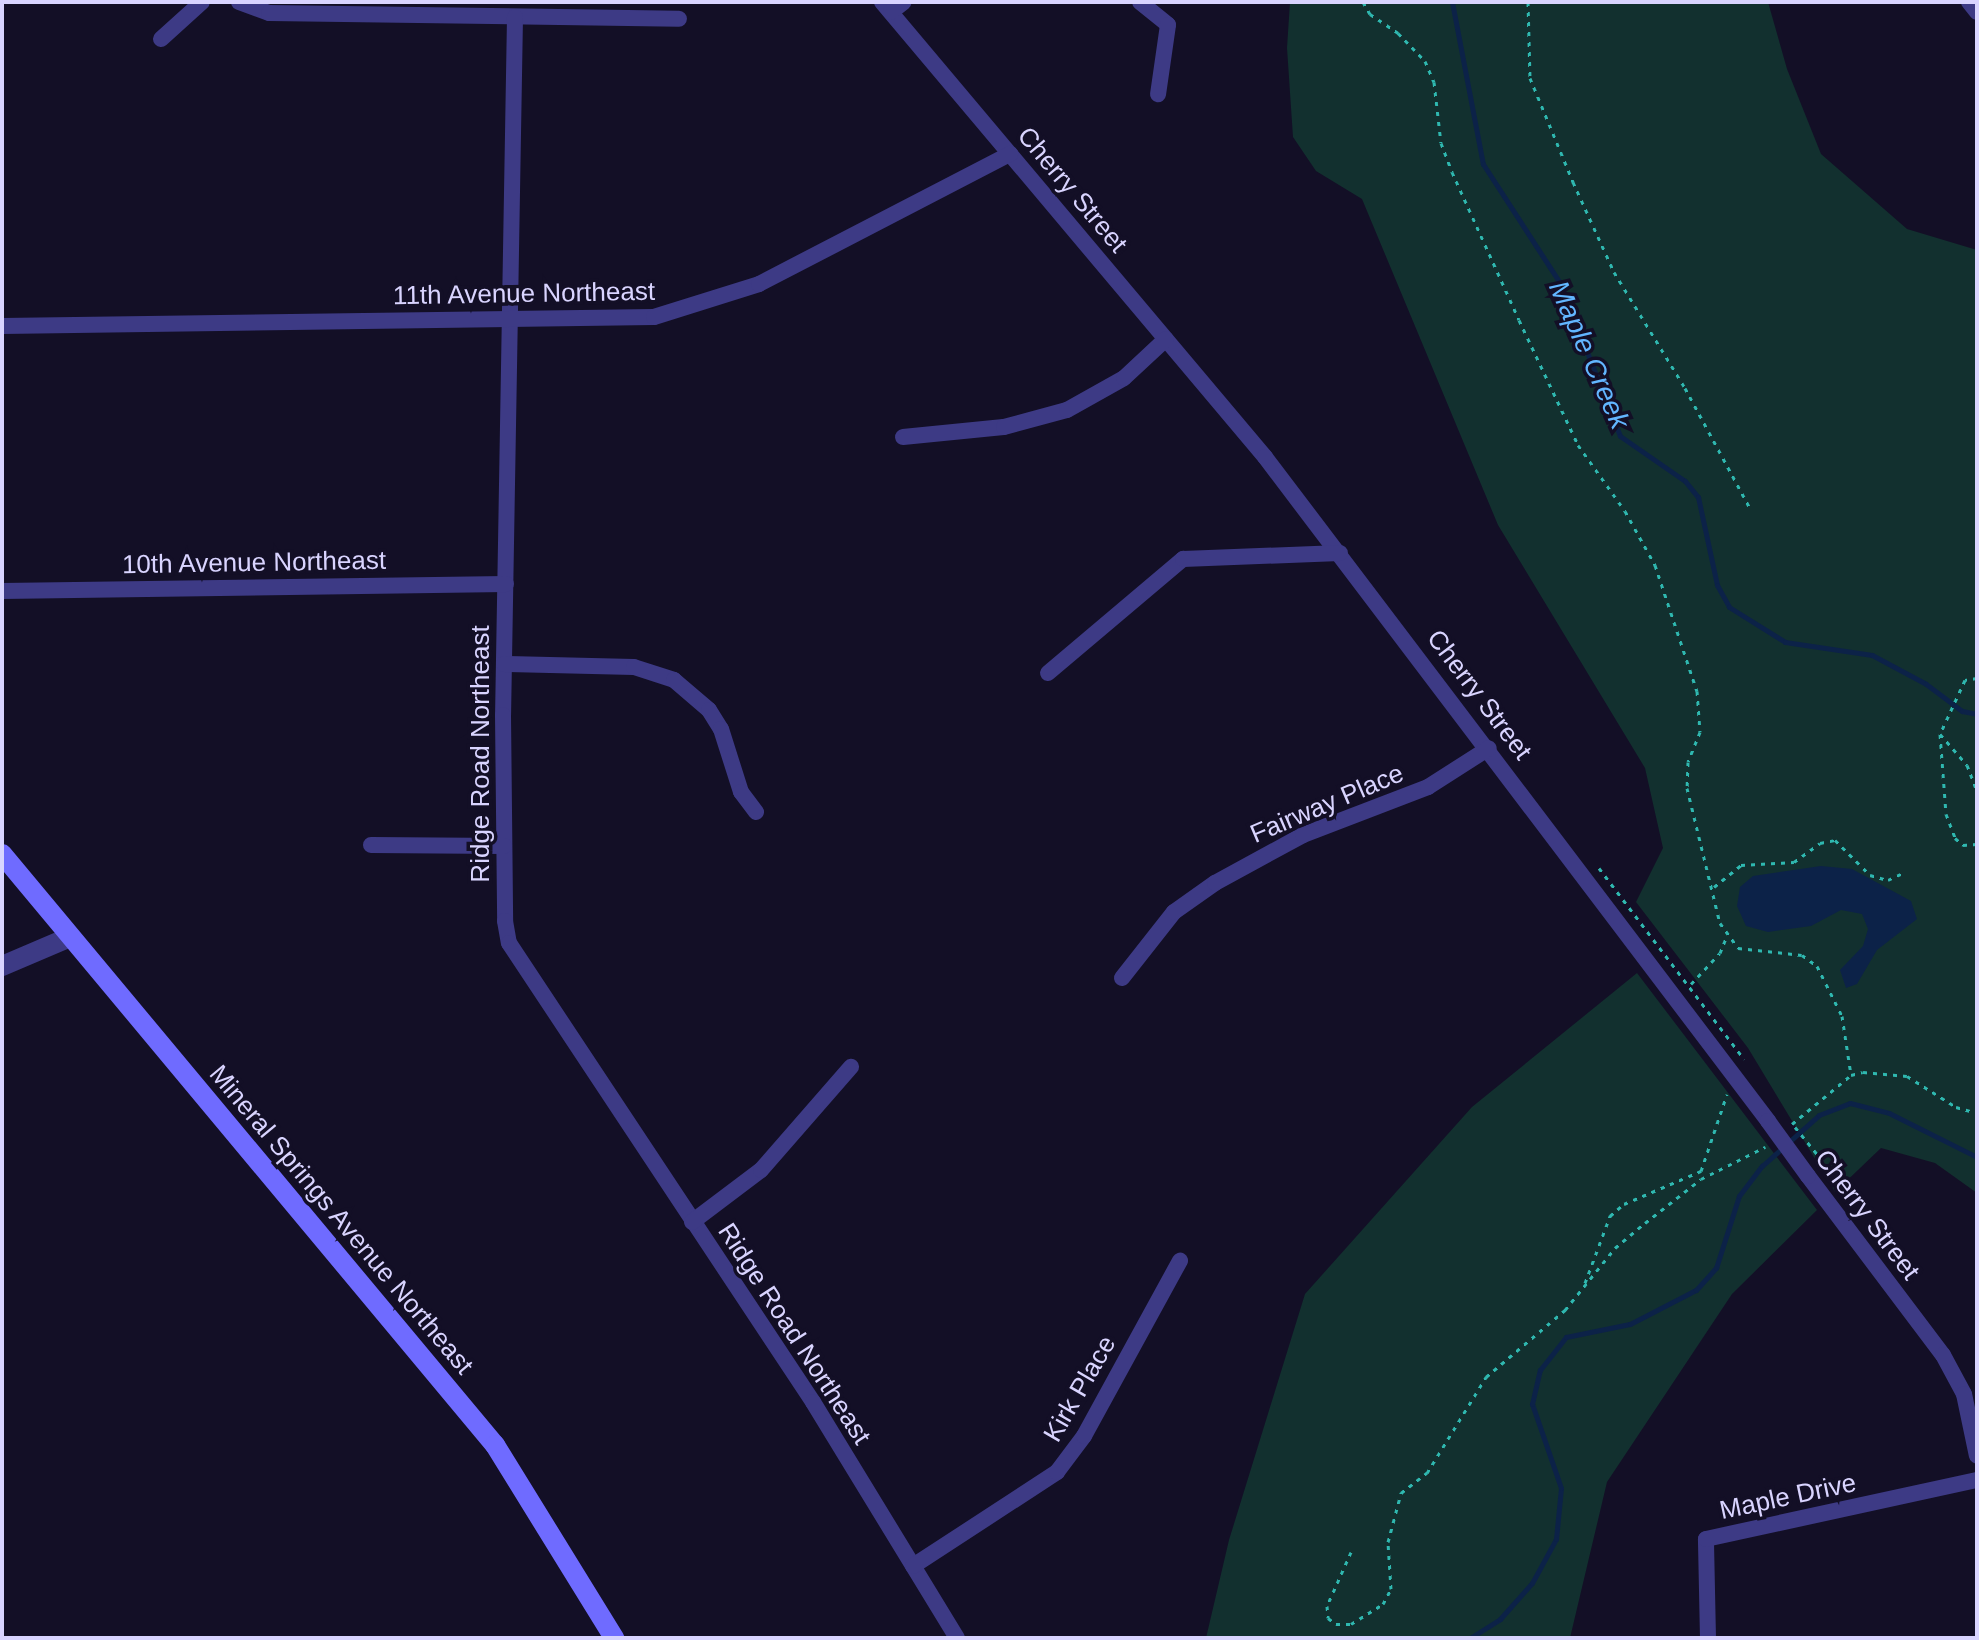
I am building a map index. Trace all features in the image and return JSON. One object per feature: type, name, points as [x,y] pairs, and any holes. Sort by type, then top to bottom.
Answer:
[{"type":"main road","name":"Mineral Springs Avenue Northeast","points":[[2,854],[495,1445],[614,1638]]},
{"type":"street","points":[[161,39],[202,2]]},
{"type":"street","points":[[239,2],[269,13],[679,19]]},
{"type":"street","points":[[1140,2],[1168,25],[1158,94]]},
{"type":"street","points":[[1969,2],[1977,12]]},
{"type":"street","name":"Cherry Street","points":[[892,5],[1010,154],[1340,553],[1943,1355],[1964,1394],[1977,1456]]},
{"type":"street","name":"Ridge Road Northeast","points":[[515,17],[504,664],[505,921],[518,963],[813,1402],[957,1638]]},
{"type":"street","name":"11th Avenue Northeast","points":[[2,326],[616,321],[725,299],[1010,154]]},
{"type":"street","points":[[903,437],[1004,427],[1067,410],[1124,378],[1166,339]]},
{"type":"street","points":[[1048,673],[1183,559],[1340,553]]},
{"type":"street","name":"10th Avenue Northeast","points":[[2,591],[506,584]]},
{"type":"street","points":[[504,664],[634,667],[674,680],[701,701],[721,729],[741,792],[756,812]]},
{"type":"street","name":"Fairway Place","points":[[1122,978],[1174,912],[1215,883],[1303,835],[1428,787],[1489,748]]},
{"type":"street","points":[[371,845],[504,846]]},
{"type":"street","points":[[2,966],[70,937]]},
{"type":"street","points":[[692,1222],[761,1170],[851,1067]]},
{"type":"street","name":"Kirk Place","points":[[913,1566],[1057,1472],[1084,1436],[1180,1261]]},
{"type":"street","name":"Maple Drive","points":[[1708,1638],[1706,1539],[1977,1480]]},
{"type":"path","points":[[1363,2],[1370,14],[1398,33],[1425,61],[1434,82],[1441,143],[1519,320],[1578,445],[1625,511],[1655,565],[1697,691],[1700,732],[1688,762],[1687,788],[1727,936],[1738,948],[1802,955],[1817,966],[1842,1016],[1851,1075]]},
{"type":"path","points":[[1528,2],[1530,78],[1563,158],[1614,272],[1685,388],[1751,510]]},
{"type":"path","points":[[1977,678],[1965,680],[1946,714],[1940,734],[1946,814],[1955,838],[1963,845],[1977,844]]},
{"type":"path","points":[[1940,734],[1957,749],[1977,791]]},
{"type":"path","points":[[1714,887],[1741,865],[1794,862],[1820,843],[1835,840],[1870,875],[1888,880],[1905,872]]},
{"type":"path","points":[[1676,999],[1720,953],[1727,936]]},
{"type":"path","points":[[1784,1131],[1851,1075],[1907,1076],[1956,1107],[1977,1113]]},
{"type":"path","points":[[1580,1293],[1610,1216],[1624,1204],[1701,1171],[1719,1110],[1738,1082]]},
{"type":"path","points":[[1791,1122],[1826,1165]]},
{"type":"path","points":[[1351,1552],[1327,1606],[1328,1618],[1336,1624],[1351,1624],[1383,1604],[1391,1589],[1388,1542],[1401,1493],[1427,1473],[1470,1396],[1580,1293],[1615,1248],[1701,1179],[1773,1140]]},
{"type":"green space","points":[[1290,2],[1768,2],[1787,69],[1821,154],[1907,229],[1977,250],[1977,1193],[1935,1163],[1881,1148],[1835,1192],[1748,1048],[1636,902],[1663,848],[1645,768],[1498,525],[1362,199],[1316,171],[1293,137],[1287,48]]},
{"type":"green space","points":[[1637,973],[1817,1210],[1732,1294],[1607,1482],[1570,1638],[1206,1638],[1229,1540],[1305,1294],[1472,1107]]},
{"type":"water","points":[[1821,866],[1852,869],[1911,901],[1917,919],[1877,950],[1857,984],[1846,988],[1840,970],[1863,946],[1868,929],[1862,914],[1841,910],[1811,926],[1768,932],[1746,926],[1737,906],[1740,887],[1753,876]]},
{"type":"waterway","name":"Maple Creek","points":[[1452,2],[1483,164],[1560,283],[1620,436],[1685,481],[1698,497],[1717,585],[1729,607],[1785,642],[1872,655],[1926,684],[1962,711],[1977,714]]},
{"type":"waterway","name":"Maple Creek","points":[[1470,1638],[1500,1619],[1532,1583],[1556,1539],[1561,1488],[1532,1404],[1540,1370],[1566,1337],[1630,1324],[1696,1290],[1716,1268],[1739,1196],[1762,1166],[1819,1115],[1850,1103],[1889,1113],[1977,1157]]}]
